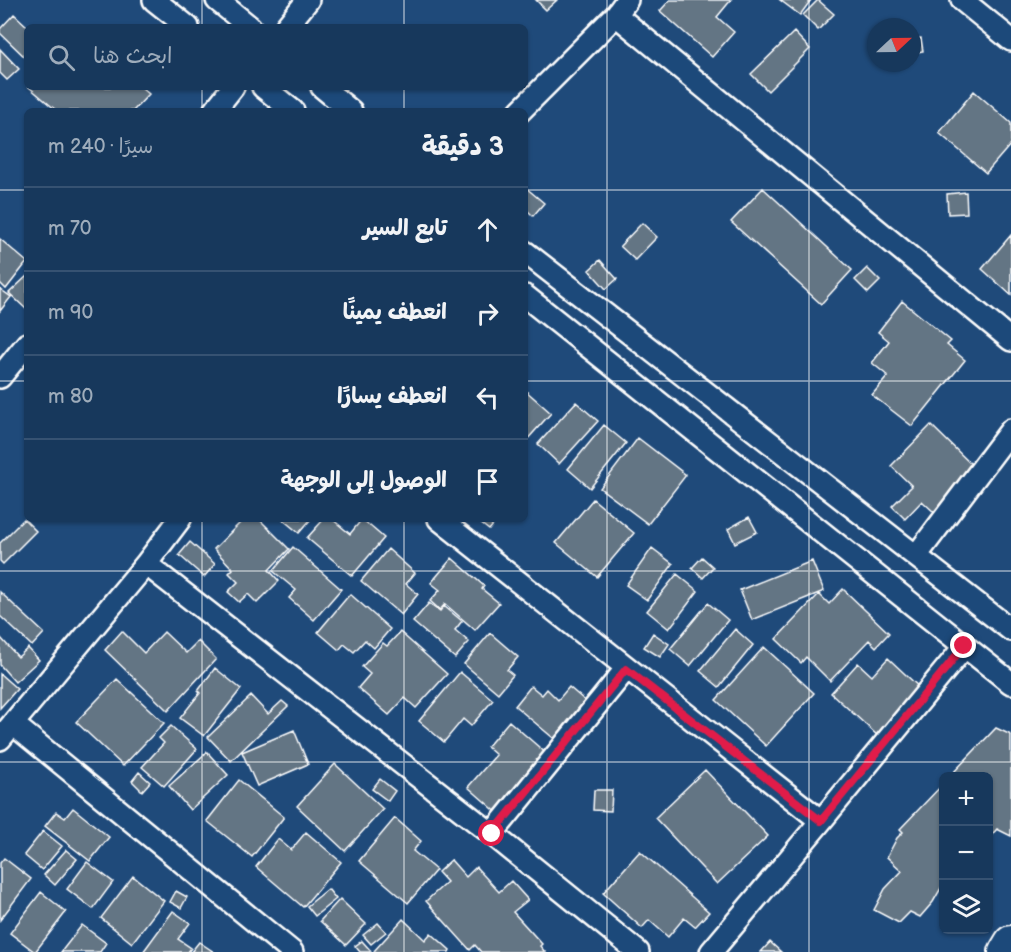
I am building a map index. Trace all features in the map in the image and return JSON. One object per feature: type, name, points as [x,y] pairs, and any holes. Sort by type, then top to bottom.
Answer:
[{"type":"main road","points":[[1005,952],[1011,942]]},
{"type":"street","points":[[154,0],[184,24]]},
{"type":"street","points":[[217,0],[246,24]]},
{"type":"street","points":[[288,24],[308,0]]},
{"type":"street","points":[[962,0],[1010,36]]},
{"type":"street","points":[[523,108],[622,8],[1011,340]]},
{"type":"street","points":[[216,108],[231,90]]},
{"type":"street","points":[[267,90],[289,108]]},
{"type":"street","points":[[326,90],[347,108]]},
{"type":"street","points":[[528,254],[1011,630]]},
{"type":"street","points":[[528,298],[1011,682]]},
{"type":"street","points":[[0,377],[24,348]]},
{"type":"street","points":[[916,556],[1011,430]]},
{"type":"street","points":[[178,522],[146,564],[6,732],[292,952]]},
{"type":"street","points":[[443,522],[821,821]]},
{"type":"street","points":[[146,564],[492,834],[638,952]]},
{"type":"street","points":[[711,952],[964,646]]},
{"type":"street","points":[[492,834],[626,669]]},
{"type":"building","points":[[536,0],[557,0],[546,10]]},
{"type":"building","points":[[670,0],[731,0],[717,17],[734,32],[712,57],[660,11]]},
{"type":"building","points":[[780,0],[811,0],[800,15]]},
{"type":"building","points":[[818,0],[834,14],[818,30],[803,15]]},
{"type":"building","points":[[14,14],[25,24],[24,56],[0,33],[0,29]]},
{"type":"building","points":[[794,32],[810,49],[768,91],[751,74]]},
{"type":"building","points":[[0,49],[19,69],[7,80],[0,73]]},
{"type":"building","points":[[32,90],[144,90],[149,94],[136,108],[54,108]]},
{"type":"building","points":[[974,91],[1011,123],[1011,144],[986,173],[939,133]]},
{"type":"building","points":[[763,188],[852,270],[821,304],[731,222]]},
{"type":"building","points":[[528,190],[544,203],[533,216],[528,211]]},
{"type":"building","points":[[966,192],[967,213],[948,214],[947,194]]},
{"type":"building","points":[[642,223],[657,237],[635,260],[620,246]]},
{"type":"building","points":[[1011,235],[1011,295],[982,269]]},
{"type":"building","points":[[0,239],[24,259],[24,266],[6,289],[0,283]]},
{"type":"building","points":[[600,260],[617,279],[606,289],[589,270]]},
{"type":"building","points":[[867,268],[880,281],[868,293],[855,280]]},
{"type":"building","points":[[24,279],[24,307],[9,293]]},
{"type":"building","points":[[0,289],[11,297],[0,311]]},
{"type":"building","points":[[902,301],[951,341],[947,345],[965,360],[912,426],[872,395],[888,376],[872,363],[889,341],[878,332]]},
{"type":"building","points":[[528,393],[551,413],[528,439]]},
{"type":"building","points":[[576,402],[598,421],[559,464],[538,444]]},
{"type":"building","points":[[604,425],[626,443],[590,488],[568,469]]},
{"type":"building","points":[[931,425],[978,471],[936,514],[922,501],[905,519],[892,506],[912,486],[891,466]]},
{"type":"building","points":[[638,438],[686,475],[648,524],[600,488]]},
{"type":"building","points":[[593,499],[634,533],[597,577],[556,543]]},
{"type":"building","points":[[749,517],[757,532],[735,543],[728,529]]},
{"type":"building","points":[[24,519],[24,522],[36,531],[3,564],[0,561],[0,543]]},
{"type":"building","points":[[241,522],[262,522],[289,549],[269,570],[279,581],[257,603],[248,594],[239,602],[228,592],[238,582],[229,573],[233,569],[214,549]]},
{"type":"building","points":[[286,522],[308,522],[299,533]]},
{"type":"building","points":[[321,522],[336,522],[350,534],[360,522],[365,522],[384,538],[352,576],[307,538]]},
{"type":"building","points":[[479,522],[496,522],[489,530]]},
{"type":"building","points":[[190,542],[215,564],[204,577],[179,555]]},
{"type":"building","points":[[293,547],[341,589],[314,620],[289,598],[296,590],[273,571]]},
{"type":"building","points":[[652,548],[673,564],[647,600],[626,585]]},
{"type":"building","points":[[388,549],[415,573],[406,584],[418,594],[401,615],[361,581]]},
{"type":"building","points":[[702,557],[713,567],[703,578],[692,568]]},
{"type":"building","points":[[452,558],[484,586],[482,589],[499,603],[475,630],[445,604],[440,610],[430,601],[440,590],[431,583]]},
{"type":"building","points":[[812,561],[824,591],[752,620],[740,590]]},
{"type":"building","points":[[677,574],[698,591],[669,629],[647,611]]},
{"type":"building","points":[[843,589],[889,633],[876,647],[869,640],[830,681],[806,657],[801,663],[776,639],[819,594],[829,604]]},
{"type":"building","points":[[0,592],[44,633],[32,646],[0,616]]},
{"type":"building","points":[[350,594],[390,629],[374,648],[365,640],[354,652],[344,644],[339,650],[318,632]]},
{"type":"building","points":[[429,603],[440,611],[444,606],[462,621],[455,630],[469,642],[455,658],[413,622]]},
{"type":"building","points":[[708,603],[728,620],[690,666],[670,649]]},
{"type":"building","points":[[735,629],[753,645],[719,687],[700,671]]},
{"type":"building","points":[[122,631],[144,653],[164,632],[186,653],[198,641],[216,659],[168,711],[105,650]]},
{"type":"building","points":[[400,632],[447,674],[416,708],[405,698],[389,715],[358,688],[370,674],[362,667],[383,643],[387,646]]},
{"type":"building","points":[[490,633],[518,657],[507,670],[513,675],[498,693],[464,664]]},
{"type":"building","points":[[653,633],[669,644],[660,657],[644,647]]},
{"type":"building","points":[[0,637],[18,657],[28,648],[39,660],[15,682],[0,665]]},
{"type":"building","points":[[764,647],[814,693],[766,746],[716,700]]},
{"type":"building","points":[[888,658],[921,689],[878,736],[831,693],[858,663],[872,676]]},
{"type":"building","points":[[215,668],[241,689],[204,736],[180,718],[200,693],[198,691]]},
{"type":"building","points":[[460,672],[493,700],[471,726],[463,719],[444,742],[419,721]]},
{"type":"building","points":[[0,674],[17,689],[0,708]]},
{"type":"building","points":[[117,679],[164,723],[123,766],[76,722]]},
{"type":"building","points":[[531,686],[542,695],[547,689],[558,700],[569,687],[590,705],[558,742],[515,706]]},
{"type":"building","points":[[251,696],[268,714],[282,701],[288,706],[231,761],[208,737]]},
{"type":"building","points":[[509,721],[548,755],[501,816],[468,787],[496,755],[487,747]]},
{"type":"building","points":[[171,726],[197,749],[164,786],[142,767],[164,743],[159,738]]},
{"type":"building","points":[[996,728],[1011,735],[1011,836],[997,829],[993,833],[993,772],[954,772]]},
{"type":"building","points":[[294,730],[308,764],[257,786],[242,752]]},
{"type":"building","points":[[207,752],[228,775],[190,810],[169,786]]},
{"type":"building","points":[[335,764],[383,809],[345,851],[297,806]]},
{"type":"building","points":[[705,770],[768,836],[717,884],[655,818]]},
{"type":"building","points":[[139,772],[150,782],[142,791],[132,781]]},
{"type":"building","points":[[380,779],[395,791],[388,801],[372,789]]},
{"type":"building","points":[[239,780],[284,817],[252,857],[207,821]]},
{"type":"building","points":[[939,788],[939,892],[920,917],[910,912],[899,923],[874,910],[885,889],[902,871],[887,857],[897,838],[903,832],[900,829]]},
{"type":"building","points":[[594,790],[612,790],[611,811],[593,810]]},
{"type":"building","points":[[73,808],[109,837],[90,861],[45,826],[56,812],[65,818]]},
{"type":"building","points":[[395,818],[421,841],[413,851],[436,870],[408,903],[359,861]]},
{"type":"building","points":[[43,831],[62,846],[42,870],[24,855]]},
{"type":"building","points":[[306,832],[341,862],[303,907],[256,867],[278,839],[291,850]]},
{"type":"building","points":[[66,850],[77,859],[55,885],[44,875]]},
{"type":"building","points":[[640,851],[709,912],[695,927],[684,918],[668,937],[649,920],[642,928],[603,893]]},
{"type":"building","points":[[4,858],[31,879],[0,920],[0,863]]},
{"type":"building","points":[[451,860],[466,877],[476,867],[499,892],[511,881],[528,900],[513,912],[542,944],[540,946],[545,952],[481,952],[475,945],[470,950],[426,901],[447,882],[438,872]]},
{"type":"building","points":[[87,862],[113,882],[93,909],[67,889]]},
{"type":"building","points":[[133,876],[164,901],[132,943],[101,918]]},
{"type":"building","points":[[328,889],[336,899],[315,916],[307,906]]},
{"type":"building","points":[[176,891],[187,897],[181,908],[170,902]]},
{"type":"building","points":[[41,892],[66,912],[35,952],[10,933]]},
{"type":"building","points":[[340,899],[366,924],[346,945],[320,921]]},
{"type":"building","points":[[173,911],[190,923],[178,939],[191,948],[188,952],[143,952]]},
{"type":"building","points":[[403,919],[425,940],[431,933],[450,950],[449,952],[375,952]]},
{"type":"building","points":[[378,923],[386,932],[371,944],[363,935]]},
{"type":"building","points":[[82,925],[106,943],[100,952],[61,952]]},
{"type":"building","points":[[362,941],[371,951],[360,952],[355,946]]},
{"type":"building","points":[[199,942],[214,952],[191,952]]},
{"type":"building","points":[[770,942],[781,952],[761,952]]},
{"type":"route","points":[[492,834],[626,669],[821,821],[964,646]]}]
